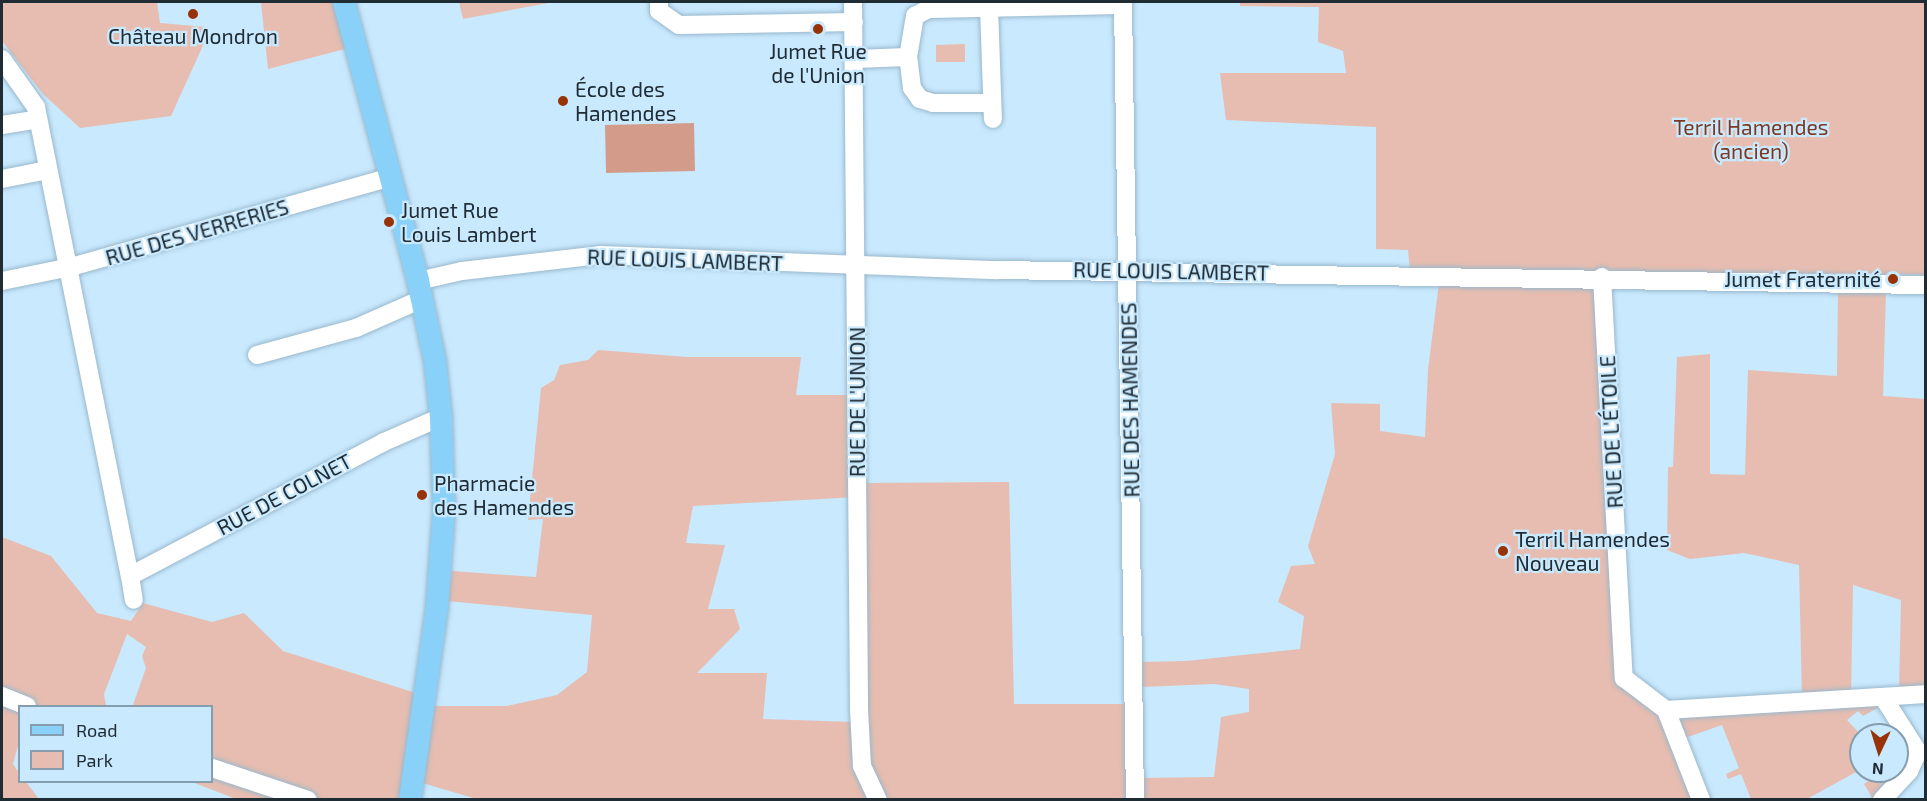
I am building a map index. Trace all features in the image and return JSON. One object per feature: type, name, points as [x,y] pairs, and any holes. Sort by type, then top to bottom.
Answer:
[{"type":"main road","points":[[344,2],[420,290],[441,417],[444,510],[437,608],[410,800]]},
{"type":"street","points":[[659,2],[659,11],[667,21],[678,26],[854,22]]},
{"type":"street","name":"RUE DE L'UNION","points":[[853,2],[859,709],[862,766],[878,800]]},
{"type":"street","points":[[989,8],[993,111],[933,103],[920,99],[912,88],[908,57],[915,16],[928,9],[1123,3]]},
{"type":"street","name":"RUE DES HAMENDES","points":[[1123,3],[1129,270],[1135,800]]},
{"type":"street","points":[[855,59],[908,57]]},
{"type":"street","points":[[2,59],[36,107],[71,267],[134,600]]},
{"type":"street","points":[[2,125],[38,119]]},
{"type":"street","points":[[2,179],[48,170]]},
{"type":"street","name":"RUE DES VERRERIES","points":[[2,281],[71,267],[391,177]]},
{"type":"street","name":"RUE LOUIS LAMBERT","points":[[257,355],[356,328],[420,290],[462,271],[601,255],[857,266],[1926,285]]},
{"type":"street","name":"RUE DE L'ÉTOILE","points":[[1602,278],[1624,678],[1666,710]]},
{"type":"street","name":"RUE DE COLNET","points":[[130,576],[384,442],[441,417]]},
{"type":"street","points":[[1701,800],[1666,710],[1926,694]]},
{"type":"street","points":[[2,696],[24,705]]},
{"type":"street","points":[[1882,800],[1909,771],[1918,752],[1883,696]]},
{"type":"street","points":[[213,768],[308,800]]},
{"type":"green space","points":[[2,2],[157,2],[160,23],[206,27],[205,41],[171,116],[80,128],[43,94],[2,41]]},
{"type":"green space","points":[[261,2],[337,2],[345,49],[268,69]]},
{"type":"green space","points":[[459,2],[554,2],[463,19]]},
{"type":"green space","name":"Terril Hamendes (ancien)","points":[[1240,2],[1925,2],[1925,275],[1891,274],[1884,279],[1589,273],[1600,290],[1628,670],[1649,702],[1881,706],[1863,716],[1858,711],[1847,720],[1850,723],[1849,776],[1807,799],[1751,799],[1741,774],[1728,779],[1726,774],[1739,768],[1722,725],[1679,740],[1702,799],[1136,799],[1140,778],[1214,777],[1221,717],[1249,712],[1249,689],[1214,684],[1141,687],[1140,662],[1186,661],[1300,649],[1304,616],[1278,602],[1291,566],[1315,564],[1308,546],[1335,454],[1331,403],[1380,404],[1380,431],[1425,437],[1428,370],[1440,275],[1410,270],[1408,250],[1376,249],[1376,127],[1226,120],[1220,73],[1346,73],[1343,51],[1318,42],[1319,7],[1240,6]]},
{"type":"green space","points":[[965,44],[965,62],[936,62],[936,45]]},
{"type":"green space","points":[[1838,288],[1886,290],[1883,396],[1925,399],[1925,691],[1899,692],[1901,600],[1853,585],[1851,695],[1802,699],[1799,565],[1744,553],[1690,559],[1667,550],[1668,467],[1673,467],[1677,357],[1710,354],[1710,474],[1745,475],[1748,370],[1837,376]]},
{"type":"green space","points":[[598,350],[687,357],[801,357],[796,395],[857,395],[857,497],[693,506],[686,543],[725,545],[708,609],[734,609],[740,629],[697,673],[767,673],[763,719],[853,722],[861,483],[1009,482],[1014,704],[1134,704],[1135,799],[480,800],[412,780],[432,706],[507,706],[557,695],[587,672],[592,615],[447,601],[452,571],[536,577],[543,519],[528,520],[541,388],[554,380],[560,365],[588,360]]},
{"type":"green space","points":[[2,537],[51,556],[97,613],[131,621],[143,603],[212,622],[244,613],[283,651],[419,694],[399,799],[317,799],[213,761],[213,705],[133,705],[146,668],[142,656],[146,647],[127,634],[104,694],[106,705],[24,705],[2,696]]},
{"type":"green space","points":[[2,701],[18,711],[18,746],[13,764],[18,772],[18,783],[27,783],[39,799],[2,800]]},
{"type":"green space","points":[[1909,741],[1914,753],[1909,759]]},
{"type":"green space","points":[[213,769],[299,799],[236,799],[195,783],[213,783]]},
{"type":"green space","points":[[1865,783],[1887,783],[1873,799]]},
{"type":"shaded area","points":[[694,123],[695,171],[606,173],[605,125]]},
{"type":"place","name":"Château Mondron","points":[[193,14]]},
{"type":"place","name":"Jumet Rue de l'Union","points":[[818,29]]},
{"type":"place","name":"École des Hamendes","points":[[563,101]]},
{"type":"place","name":"Jumet Rue Louis Lambert","points":[[389,222]]},
{"type":"place","name":"Jumet Fraternité","points":[[1893,279]]},
{"type":"place","name":"Pharmacie des Hamendes","points":[[422,495]]},
{"type":"place","name":"Terril Hamendes Nouveau","points":[[1503,551]]}]
